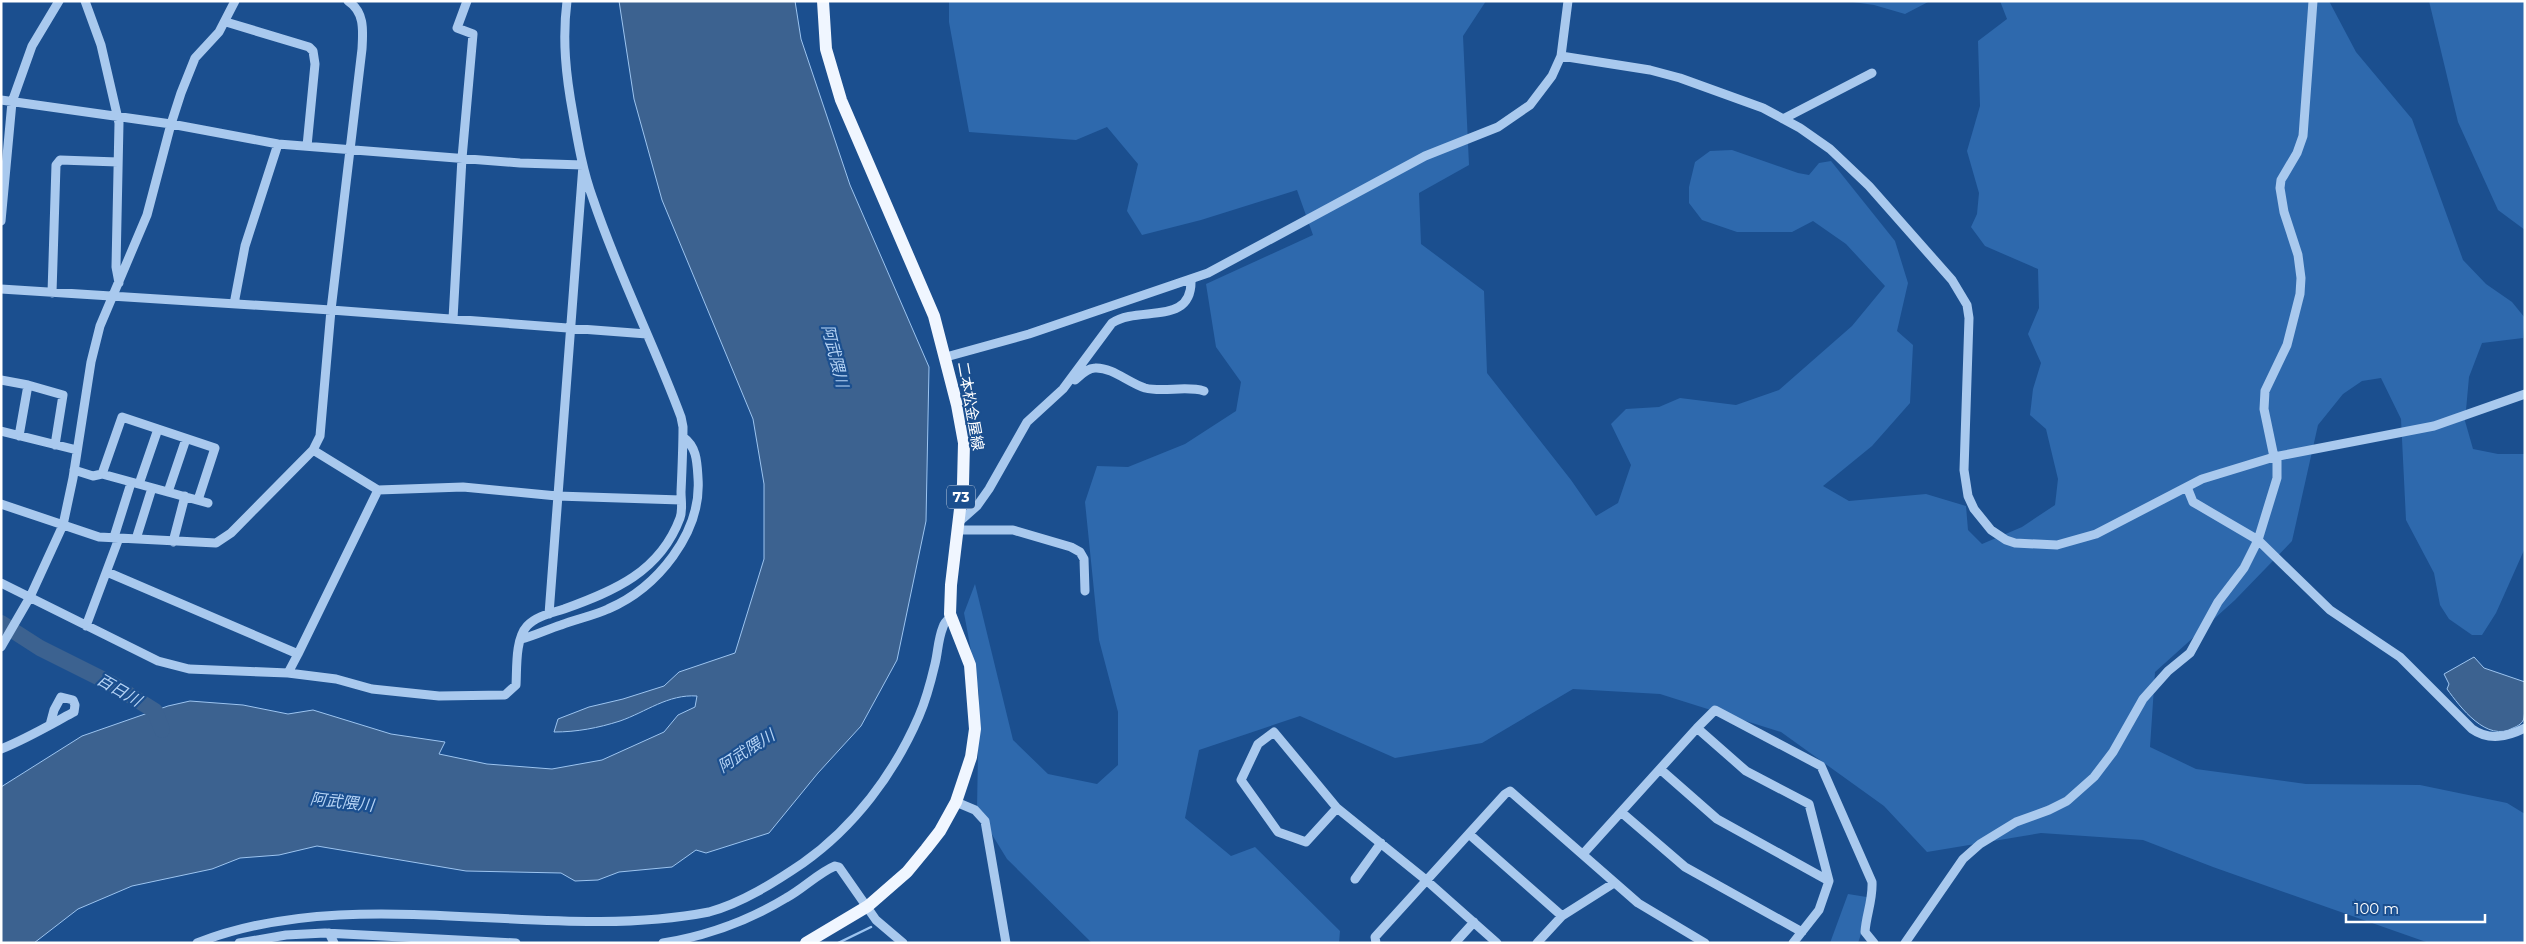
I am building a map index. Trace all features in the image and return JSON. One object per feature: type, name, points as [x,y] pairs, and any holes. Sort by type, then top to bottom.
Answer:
[{"type":"main road","name":"二本松金屋線","points":[[806,943],[868,906],[907,872],[940,831],[956,802],[971,757],[975,729],[970,665],[951,617],[951,585],[963,484],[964,443],[946,358],[934,316],[841,100],[826,50],[823,1]]},
{"type":"street","points":[[1,221],[12,102],[32,46],[59,1]]},
{"type":"street","points":[[85,1],[101,45],[118,118],[116,267],[120,283]]},
{"type":"street","points":[[1,648],[28,600],[63,525],[74,470],[91,362],[100,326],[120,283],[147,215],[171,124],[195,58],[219,32],[226,22],[235,1]]},
{"type":"street","points":[[1,504],[99,537],[216,543],[231,533],[313,450],[320,436],[330,310],[363,27],[358,12],[348,1]]},
{"type":"street","points":[[453,319],[462,158],[473,34],[457,28],[467,1]]},
{"type":"street","points":[[1,583],[28,600],[158,661],[189,669],[288,673],[336,679],[372,688],[439,696],[505,695],[516,686],[521,639],[526,627],[534,620],[608,593],[628,583],[644,570],[672,534],[680,517],[683,427],[680,412],[622,279],[592,198],[583,165],[566,80],[564,20],[567,1]]},
{"type":"street","points":[[946,358],[1030,334],[1191,279],[1243,256],[1425,156],[1498,127],[1519,114],[1541,92],[1552,76],[1561,56],[1568,1]]},
{"type":"street","points":[[1905,943],[1963,859],[1980,844],[2016,822],[2067,801],[2094,777],[2113,752],[2144,699],[2168,671],[2190,652],[2218,602],[2244,568],[2258,540],[2277,478],[2276,457],[2264,409],[2264,391],[2287,345],[2296,312],[2301,278],[2298,255],[2284,212],[2280,188],[2281,180],[2297,153],[2303,136],[2313,1]]},
{"type":"street","points":[[226,22],[309,47],[313,51],[315,64],[307,146]]},
{"type":"street","points":[[1561,56],[1641,68],[1680,78],[1763,108],[1830,149],[1869,186],[1961,293],[1969,318],[1964,470],[1966,487],[1974,510],[1991,530],[2006,540],[2015,543],[2057,545],[2096,534],[2202,478],[2276,457],[2434,426],[2525,394]]},
{"type":"street","points":[[1783,119],[1872,73]]},
{"type":"street","points":[[1,100],[171,124],[278,144],[583,165]]},
{"type":"street","points":[[234,304],[249,232],[278,144]]},
{"type":"street","points":[[52,293],[56,165],[60,160],[118,162]]},
{"type":"street","points":[[549,614],[556,496],[583,165]]},
{"type":"street","points":[[958,526],[977,506],[989,489],[1028,422],[1066,384],[1112,324],[1121,318],[1150,315],[1180,307],[1189,297],[1191,279]]},
{"type":"street","points":[[1,289],[330,310],[647,334]]},
{"type":"street","points":[[1066,384],[1070,384],[1088,370],[1094,368],[1103,369],[1148,389],[1194,389],[1204,391]]},
{"type":"street","points":[[1,380],[63,395],[55,445]]},
{"type":"street","points":[[20,436],[28,385]]},
{"type":"street","points":[[102,474],[122,417],[214,448],[198,500]]},
{"type":"street","points":[[86,626],[107,572],[116,538],[135,484],[158,429]]},
{"type":"street","points":[[1,432],[77,450]]},
{"type":"street","points":[[521,639],[608,609],[644,585],[674,555],[687,532],[697,508],[699,488],[696,452],[689,441],[683,437]]},
{"type":"street","points":[[168,492],[186,439]]},
{"type":"street","points":[[313,450],[378,490],[463,487],[556,496],[681,500]]},
{"type":"street","points":[[74,470],[93,476],[102,474],[208,503]]},
{"type":"street","points":[[2187,487],[2193,502],[2258,540],[2330,610],[2400,657],[2479,734],[2492,737],[2511,735],[2525,728]]},
{"type":"street","points":[[136,539],[152,488]]},
{"type":"street","points":[[288,673],[378,490]]},
{"type":"street","points":[[173,542],[185,496]]},
{"type":"street","points":[[958,526],[1013,530],[1071,547],[1080,552],[1084,559],[1085,591]]},
{"type":"street","points":[[107,572],[298,654]]},
{"type":"street","points":[[197,943],[217,935],[249,928],[325,918],[606,927],[645,925],[712,911],[748,896],[806,861],[848,825],[878,789],[894,764],[919,716],[935,666],[943,626],[951,617]]},
{"type":"street","points":[[1583,854],[1714,710],[1821,766],[1872,882],[1873,896],[1865,922],[1865,932],[1874,943]]},
{"type":"street","points":[[1,749],[50,726]]},
{"type":"street","points":[[1697,728],[1746,771],[1809,804],[1830,881],[1819,910],[1793,943]]},
{"type":"street","points":[[1337,808],[1306,842],[1278,832],[1241,780],[1258,744],[1274,732],[1337,808],[1426,880],[1497,943]]},
{"type":"street","points":[[1660,769],[1717,819],[1830,881]]},
{"type":"street","points":[[1376,943],[1375,937],[1505,794],[1510,791],[1638,902],[1705,943]]},
{"type":"street","points":[[956,802],[975,810],[985,821],[1006,943]]},
{"type":"street","points":[[1621,812],[1685,867],[1802,932]]},
{"type":"street","points":[[1469,834],[1562,916]]},
{"type":"street","points":[[1355,879],[1380,844]]},
{"type":"street","points":[[662,943],[690,938],[722,928],[766,910],[835,866],[839,866],[884,928],[903,943]]},
{"type":"street","points":[[1537,943],[1562,916],[1614,883]]},
{"type":"street","points":[[1455,943],[1474,922]]},
{"type":"street","points":[[1686,943],[1687,932]]},
{"type":"street","points":[[329,933],[334,943]]},
{"type":"street","points":[[240,943],[286,935],[329,933],[449,942],[516,943]]},
{"type":"shaded area","points":[[949,1],[1486,1],[1463,36],[1469,165],[1419,193],[1421,244],[1484,291],[1487,373],[1571,480],[1596,516],[1618,503],[1631,465],[1611,424],[1626,409],[1659,407],[1680,398],[1736,405],[1779,390],[1852,326],[1885,286],[1846,244],[1813,221],[1792,232],[1737,232],[1702,220],[1689,203],[1689,187],[1695,162],[1710,151],[1732,150],[1809,175],[1819,163],[1831,161],[1895,241],[1908,283],[1897,331],[1913,345],[1910,403],[1872,446],[1823,486],[1849,501],[1926,494],[1966,506],[1968,530],[1982,544],[2022,527],[2055,505],[2058,479],[2046,429],[2030,415],[2033,389],[2041,363],[2028,334],[2039,308],[2038,269],[1985,246],[1971,227],[1977,214],[1979,193],[1967,151],[1980,106],[1978,41],[2007,19],[2000,1],[2329,1],[2356,52],[2412,119],[2463,260],[2486,284],[2512,302],[2525,318],[2523,338],[2482,343],[2469,377],[2465,421],[2473,449],[2498,454],[2525,454],[2525,548],[2496,613],[2482,635],[2472,635],[2449,619],[2440,605],[2434,573],[2406,520],[2401,419],[2381,378],[2362,381],[2343,394],[2318,425],[2292,541],[2235,600],[2155,672],[2150,747],[2196,769],[2306,784],[2420,785],[2507,803],[2525,814],[2525,943],[2429,943],[2213,867],[2143,840],[2041,833],[1927,852],[1884,806],[1781,732],[1660,694],[1573,689],[1482,743],[1395,758],[1300,716],[1199,750],[1185,818],[1231,856],[1255,847],[1340,931],[1339,943],[1092,943],[1007,859],[977,810],[979,694],[964,613],[975,584],[1013,740],[1048,774],[1097,784],[1118,765],[1118,712],[1099,640],[1085,502],[1097,466],[1128,467],[1185,444],[1236,411],[1241,382],[1216,347],[1206,284],[1313,235],[1297,190],[1201,220],[1142,235],[1127,211],[1138,164],[1107,127],[1076,140],[969,132],[949,22]]},
{"type":"shaded area","points":[[1846,1],[1930,1],[1905,14],[1874,5]]},
{"type":"shaded area","points":[[2429,1],[2525,1],[2525,230],[2498,210],[2458,122]]},
{"type":"shaded area","points":[[1848,894],[1873,898],[1858,943],[1830,943]]},
{"type":"water","name":"阿武隈川","points":[[619,1],[795,1],[801,39],[850,185],[929,367],[926,521],[897,660],[861,726],[818,773],[769,833],[706,853],[696,850],[672,867],[619,872],[598,880],[575,881],[561,873],[466,871],[317,846],[279,855],[240,858],[212,869],[132,886],[78,909],[34,943],[1,943],[1,787],[82,736],[168,706],[190,701],[243,705],[288,714],[313,710],[391,734],[445,742],[439,754],[487,764],[552,769],[602,760],[664,732],[678,715],[695,707],[697,696],[676,698],[657,704],[620,721],[587,729],[554,732],[558,719],[589,707],[664,686],[679,672],[735,653],[764,559],[764,484],[753,419],[662,200],[634,99]]},
{"type":"water","points":[[2474,657],[2484,668],[2525,682],[2524,718],[2523,721],[2513,728],[2494,731],[2484,727],[2459,705],[2447,689],[2449,684],[2444,674]]},
{"type":"waterway","name":"百日川","points":[[1,623],[40,648],[112,684],[155,711],[162,730]]},
{"type":"waterway","points":[[838,943],[871,927]]}]
